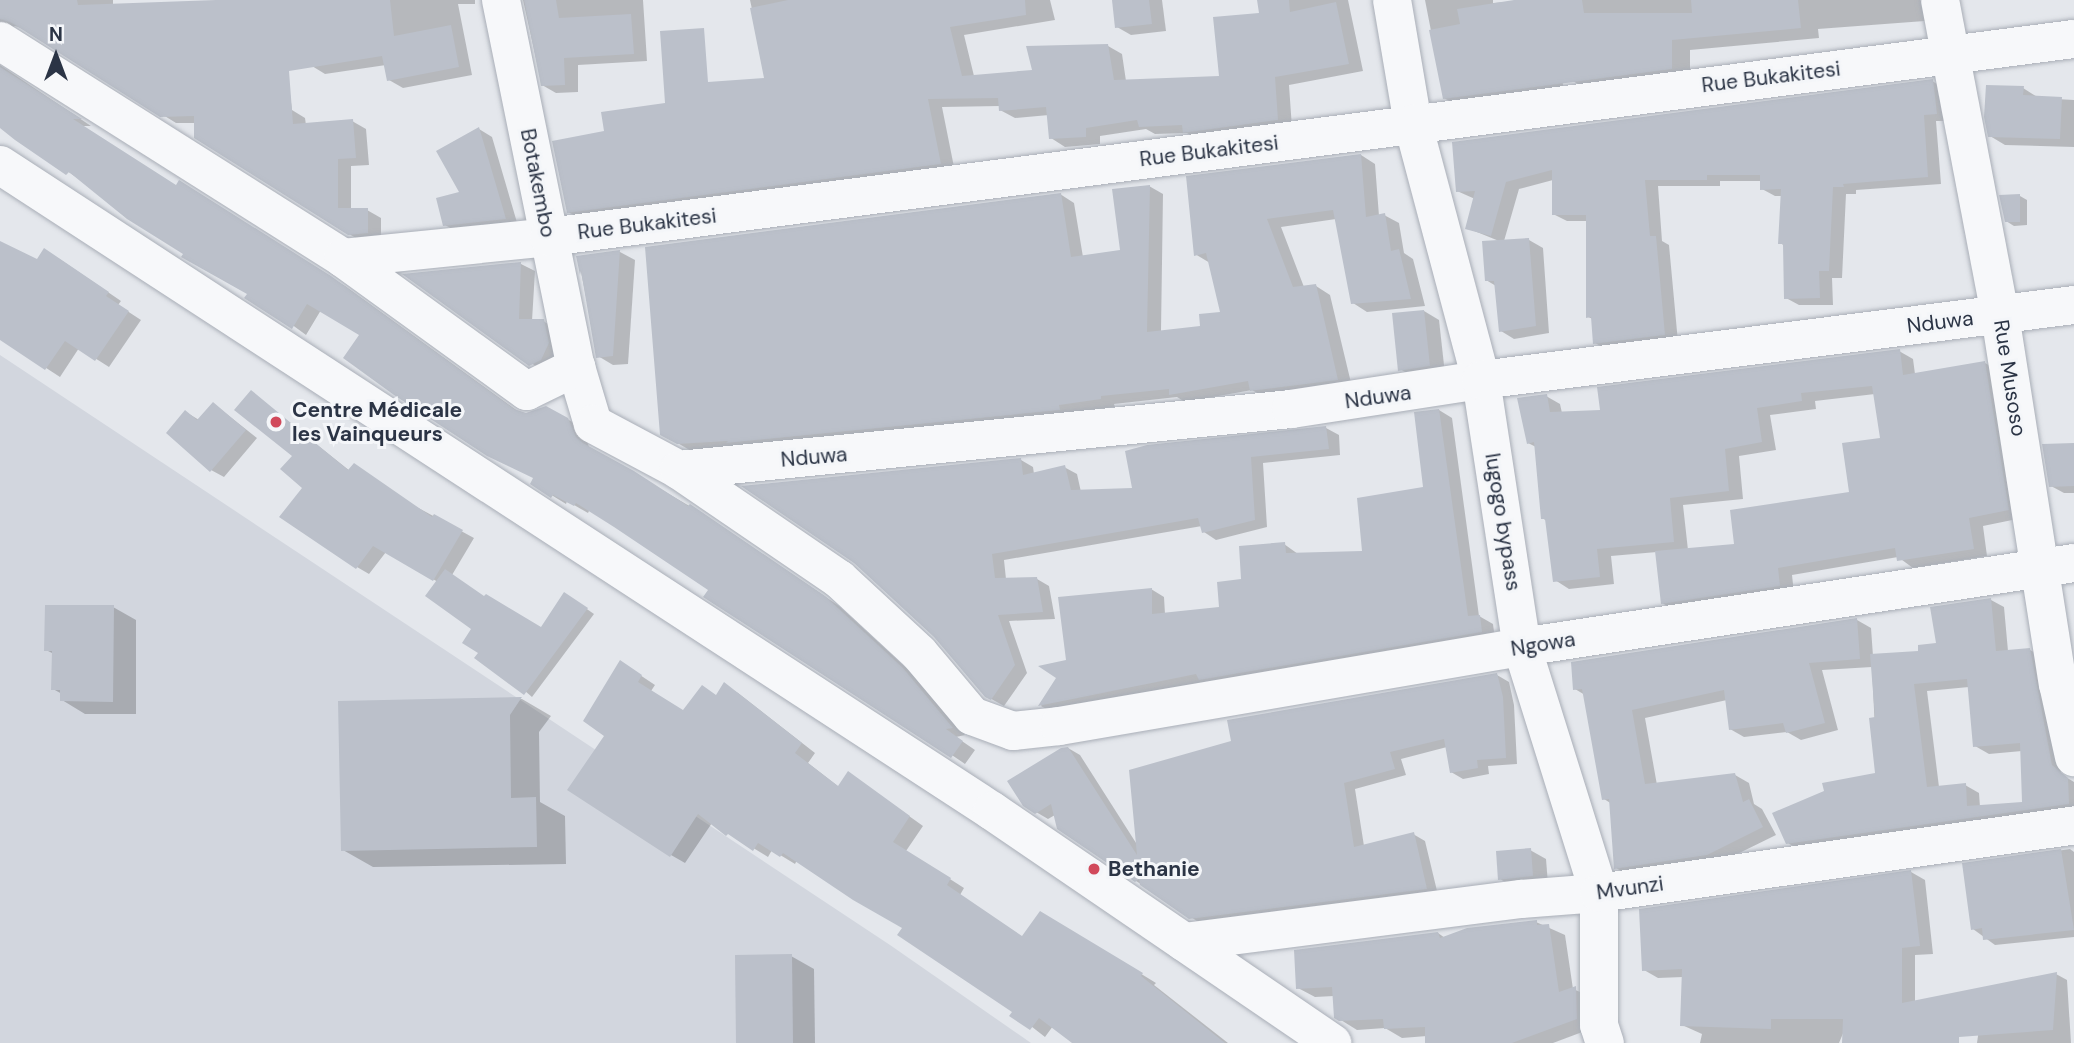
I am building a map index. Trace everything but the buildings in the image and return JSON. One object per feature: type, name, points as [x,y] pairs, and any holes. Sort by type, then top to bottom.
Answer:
[{"type":"street","name":"Botakembo","points":[[501,0],[576,366],[593,424],[679,470],[839,579],[919,653],[972,716],[1013,731]]},
{"type":"street","name":"lugogo bypass","points":[[1392,0],[1413,124],[1481,380],[1522,647],[1599,893],[1599,1025],[1605,1043]]},
{"type":"street","name":"Rue Musoso","points":[[1940,0],[2000,314],[2058,565],[2066,689],[2074,757]]},
{"type":"street","name":"Rue Bukakitesi","points":[[343,258],[549,237],[2074,39]]},
{"type":"street","points":[[0,41],[343,258],[527,391],[576,366]]},
{"type":"street","points":[[0,165],[876,735],[1332,1043]]},
{"type":"street","name":"Nduwa","points":[[679,470],[1393,396],[1481,380],[2074,305]]},
{"type":"street","name":"Ngowa","points":[[1013,731],[1059,726],[1522,647],[2058,565]]},
{"type":"street","name":"Mvunzi","points":[[1184,942],[1521,899],[1599,893],[2074,825]]},
{"type":"shaded area","points":[[0,355],[890,945],[1031,1043],[0,1043]]},
{"type":"place","name":"Centre Médicale les Vainqueurs","points":[[276,422]]},
{"type":"place","name":"Bethanie","points":[[1094,869]]}]
